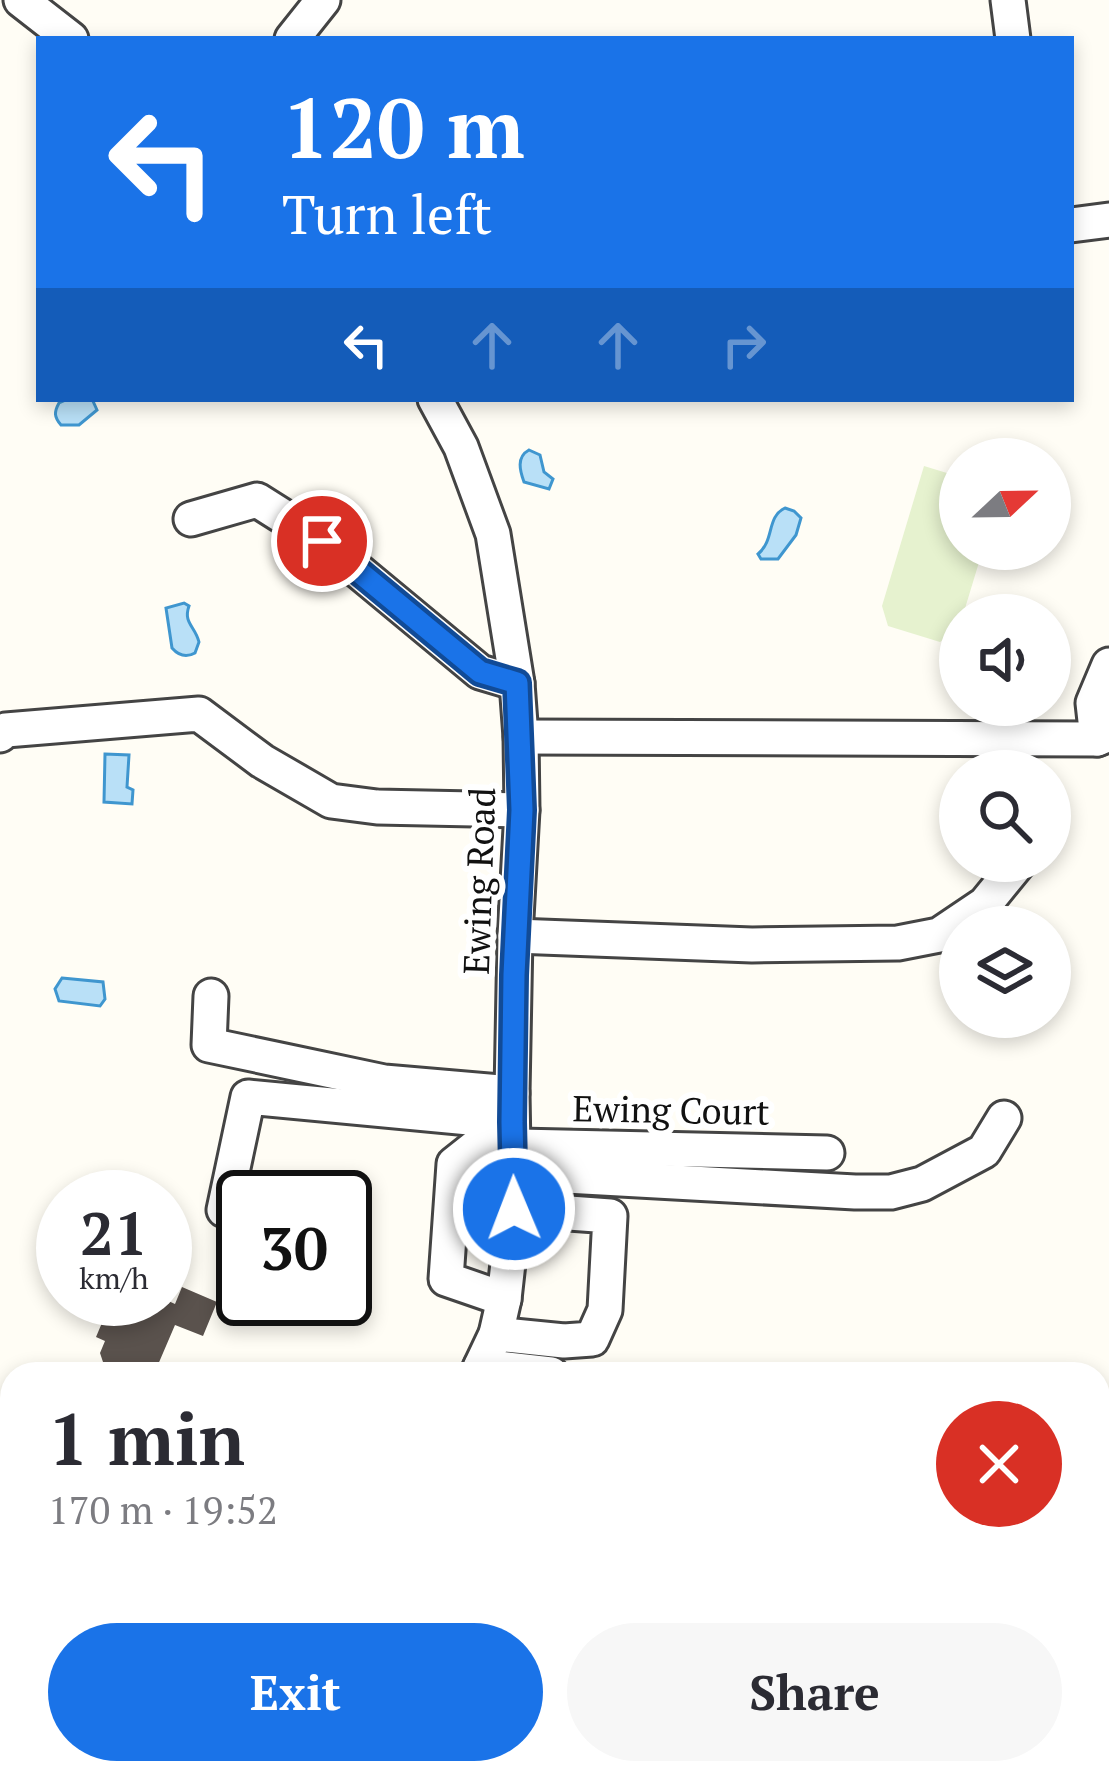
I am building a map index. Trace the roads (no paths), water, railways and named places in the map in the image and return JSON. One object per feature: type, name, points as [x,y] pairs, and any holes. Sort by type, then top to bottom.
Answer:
[{"type":"street","points":[[21,0],[67,36]]},
{"type":"street","points":[[294,36],[323,0]]},
{"type":"street","points":[[1008,0],[1012,36]]},
{"type":"street","points":[[1074,225],[1109,220]]},
{"type":"street","name":"Ewing Road","points":[[438,402],[461,447],[493,534],[521,736],[514,1209],[504,1299],[483,1362]]},
{"type":"street","points":[[191,519],[257,500],[322,541],[480,672],[517,683]]},
{"type":"street","points":[[521,736],[1103,736],[1093,703],[1109,665]]},
{"type":"street","points":[[0,734],[199,714],[262,761],[332,801],[377,807],[522,810]]},
{"type":"street","points":[[515,935],[752,945],[898,943],[939,935],[986,904],[1003,882]]},
{"type":"street","points":[[211,996],[209,1045],[384,1082],[512,1133]]},
{"type":"street","points":[[232,1170],[248,1097],[512,1133],[854,1192],[892,1192],[922,1184],[984,1151],[1004,1118]]},
{"type":"street","points":[[504,1299],[446,1279],[454,1164],[478,1145],[512,1133]]},
{"type":"street","name":"Ewing Court","points":[[512,1133],[827,1153]]},
{"type":"street","points":[[496,1334],[564,1342],[592,1339],[605,1310],[610,1216],[514,1209]]},
{"type":"water","points":[[93,402],[97,410],[79,425],[61,425],[56,417],[59,403]]},
{"type":"water","points":[[529,450],[540,455],[544,472],[553,479],[549,489],[524,482],[521,460]]},
{"type":"water","points":[[785,508],[801,518],[796,535],[778,559],[761,559],[758,554],[775,517]]},
{"type":"water","points":[[184,603],[199,642],[195,653],[186,656],[172,648],[166,608]]},
{"type":"water","points":[[105,754],[129,755],[127,787],[133,790],[132,804],[104,802]]},
{"type":"water","points":[[62,978],[103,982],[105,999],[100,1006],[59,1001],[55,989]]}]
